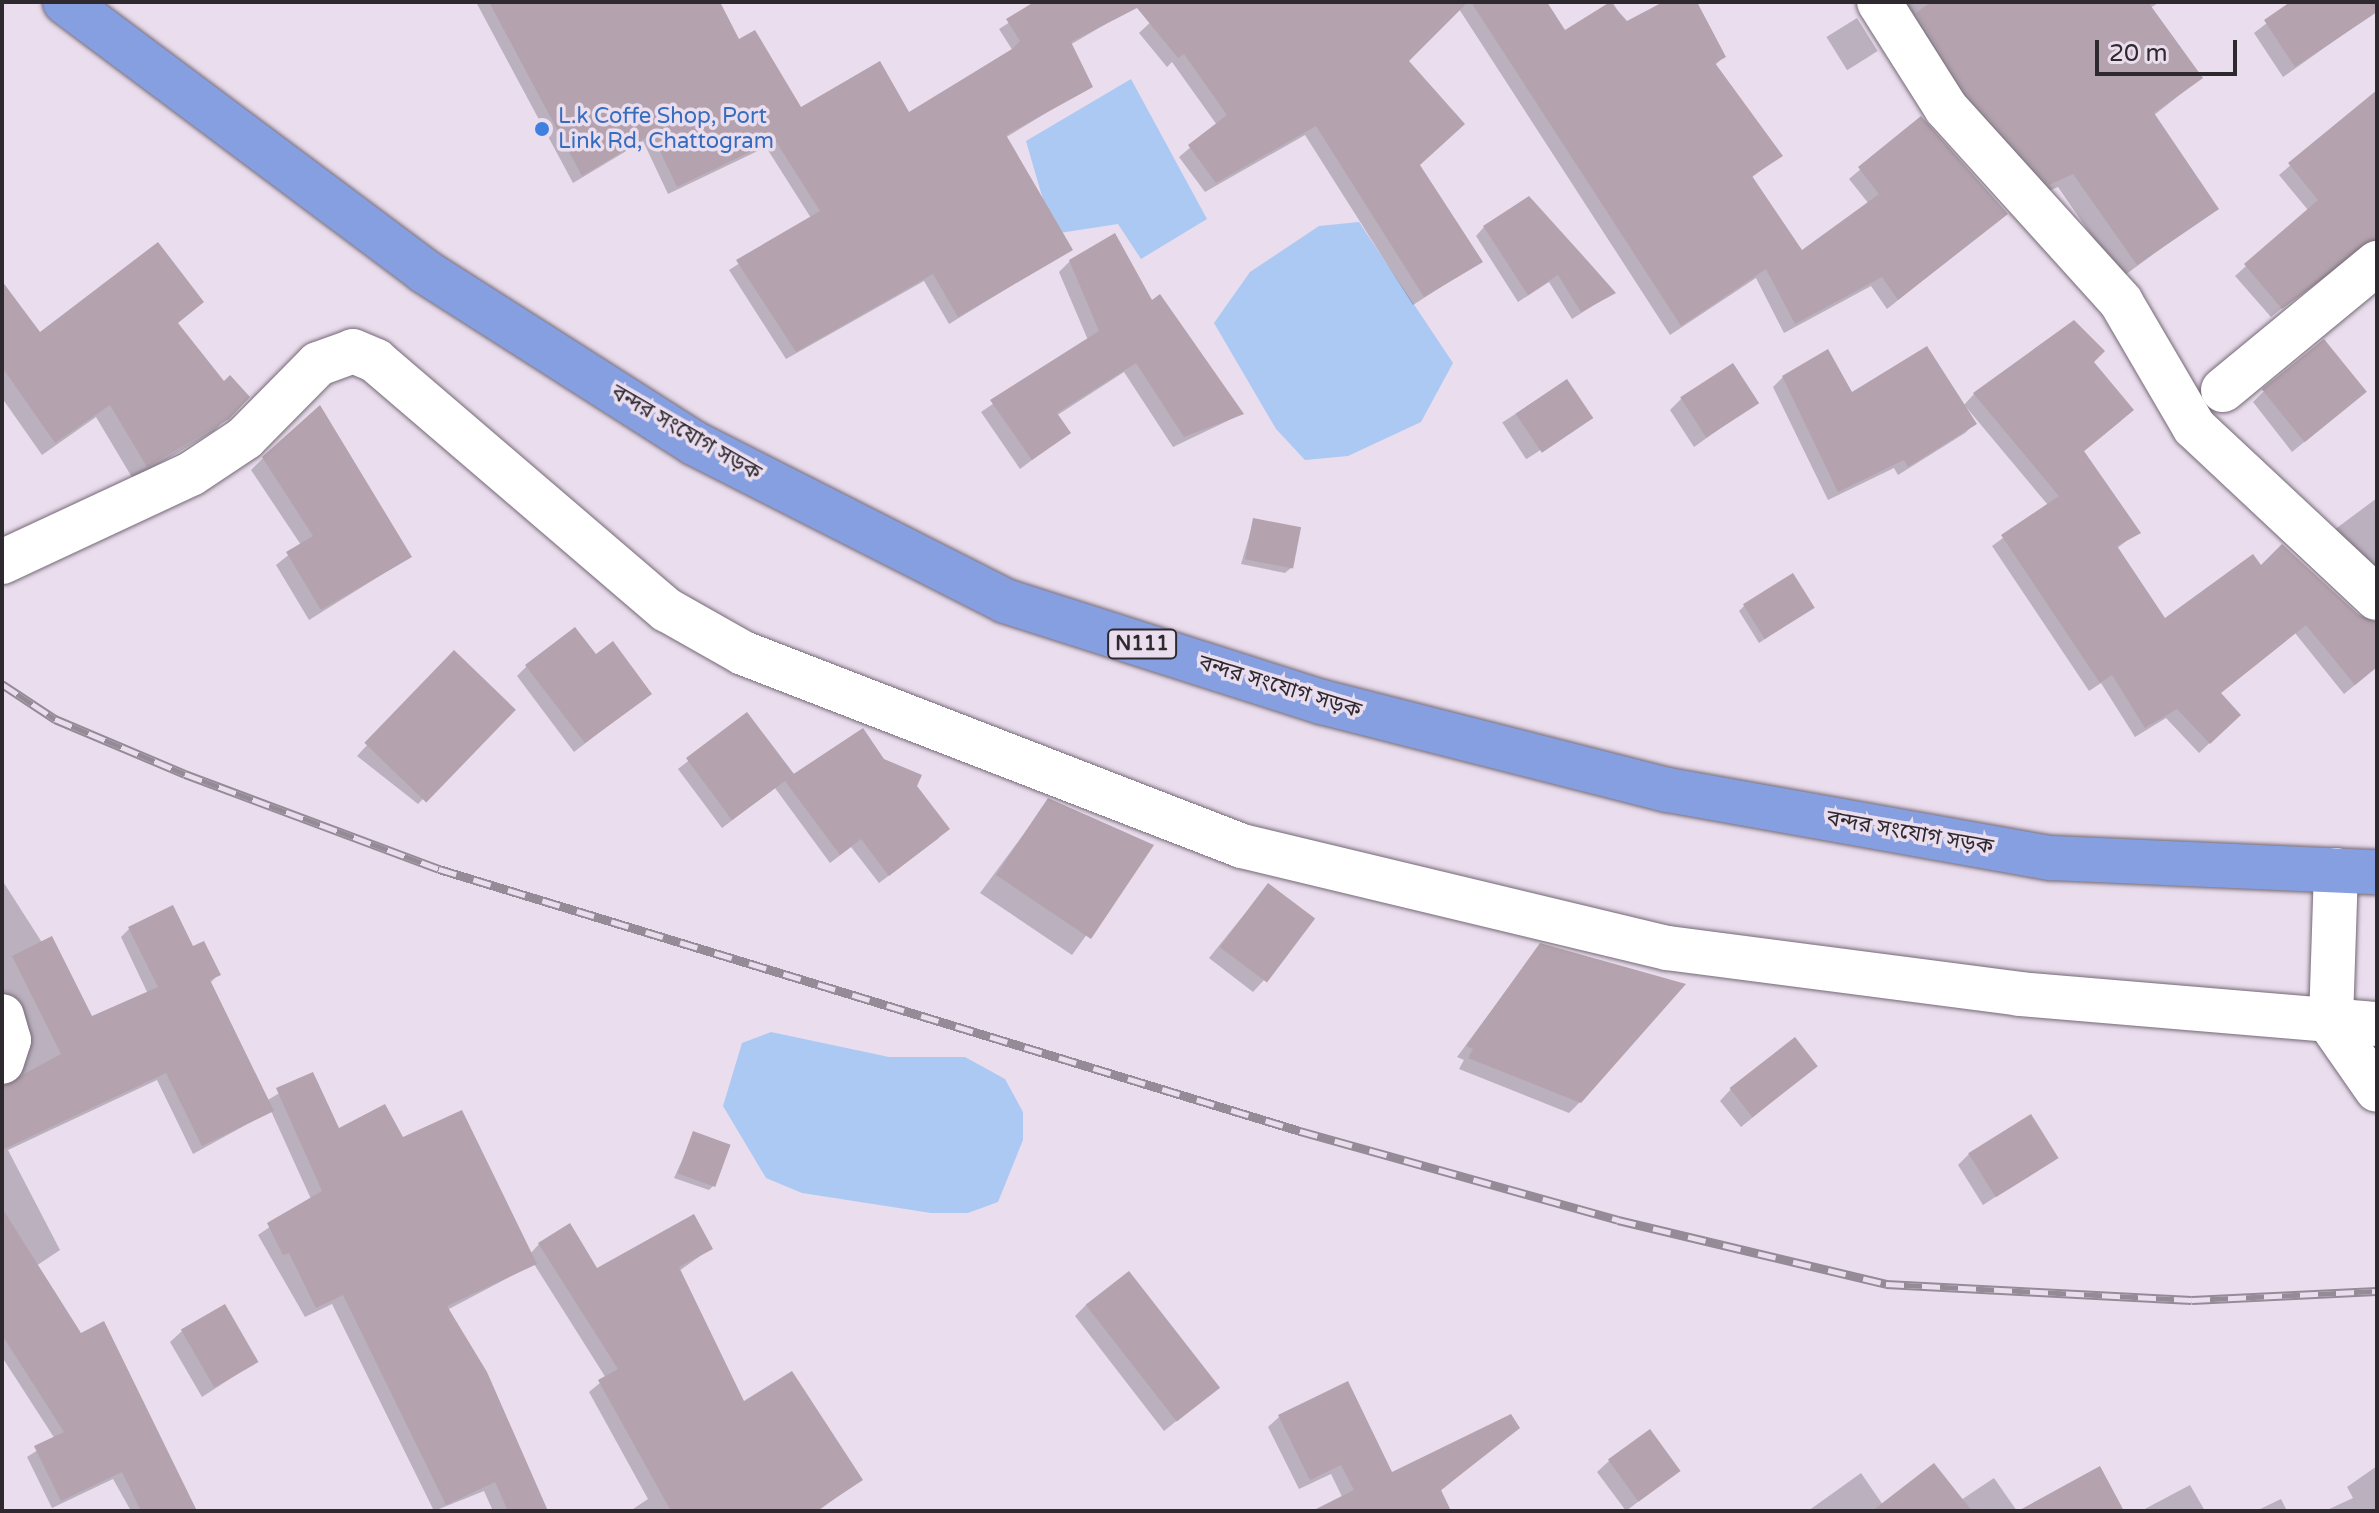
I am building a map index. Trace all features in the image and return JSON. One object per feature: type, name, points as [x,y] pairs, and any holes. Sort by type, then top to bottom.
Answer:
[{"type":"highway","name":"বন্দর সংযোগ সড়ক","points":[[65,2],[424,271],[681,435],[1005,601],[1322,702],[1668,790],[2051,858],[2356,871]]},
{"type":"street","points":[[1879,2],[1946,108],[2121,302],[2194,427],[2377,598]]},
{"type":"street","points":[[2223,390],[2377,263]]},
{"type":"street","points":[[2,562],[191,474],[245,438],[318,364],[353,351],[376,361],[667,610],[718,639],[1242,846],[1667,948],[2019,994],[2331,1024],[2377,1024]]},
{"type":"street","points":[[2356,871],[2331,1024],[2377,1090]]},
{"type":"street","points":[[2,1016],[9,1040],[2,1062]]},
{"type":"water","points":[[1131,79],[1207,219],[1141,259],[1118,224],[1053,234],[1026,141]]},
{"type":"water","points":[[1359,222],[1453,363],[1421,422],[1348,456],[1305,460],[1276,429],[1214,323],[1250,272],[1319,226]]},
{"type":"water","points":[[771,1032],[889,1057],[965,1057],[1005,1079],[1023,1112],[1023,1140],[998,1202],[968,1213],[931,1213],[802,1193],[766,1178],[723,1106],[742,1043]]},
{"type":"building","points":[[489,2],[720,2],[739,39],[755,30],[801,107],[880,61],[909,112],[1012,49],[1020,41],[1006,19],[1034,2],[1468,2],[1409,61],[1465,124],[1420,165],[1483,262],[1424,297],[1316,126],[1216,183],[1188,145],[1227,115],[1184,54],[1178,58],[1137,8],[1071,42],[1093,87],[1006,135],[1073,250],[958,317],[933,274],[796,352],[736,260],[820,211],[775,140],[677,187],[652,134],[582,176]]},
{"type":"building","points":[[1471,2],[1547,2],[1565,30],[1610,2],[1627,21],[1663,2],[1697,2],[1726,57],[1715,63],[1783,156],[1752,176],[1802,250],[1879,194],[1858,167],[1921,116],[2008,214],[1898,300],[1882,277],[1795,324],[1766,269],[1681,326]]},
{"type":"building","points":[[1931,2],[2148,2],[2203,78],[2154,113],[2219,209],[2137,265],[2073,174],[2049,185],[1966,93],[1916,13]]},
{"type":"building","points":[[2290,2],[2377,2],[2377,12],[2295,67],[2264,20]]},
{"type":"building","points":[[2377,90],[2377,239],[2282,309],[2244,264],[2318,200],[2288,163]]},
{"type":"building","points":[[1529,196],[1616,293],[1581,312],[1558,275],[1528,295],[1483,226]]},
{"type":"building","points":[[1115,233],[1152,300],[1160,294],[1244,414],[1184,437],[1136,363],[1057,413],[1071,433],[1032,460],[990,400],[1099,331],[1069,260]]},
{"type":"building","points":[[158,242],[204,302],[178,323],[224,381],[230,375],[250,397],[229,419],[147,467],[110,405],[55,443],[2,367],[2,281],[40,332]]},
{"type":"building","points":[[2074,320],[2105,351],[2094,362],[2134,410],[2084,451],[2141,533],[2117,546],[2165,618],[2253,554],[2261,565],[2282,544],[2360,616],[2377,622],[2377,667],[2355,685],[2306,625],[2221,693],[2241,715],[2210,744],[2177,709],[2145,728],[2112,675],[2100,683],[2001,535],[2059,496],[1973,393]]},
{"type":"building","points":[[2324,339],[2367,392],[2305,442],[2262,389]]},
{"type":"building","points":[[1927,346],[1977,424],[1908,467],[1904,460],[1838,492],[1782,376],[1828,349],[1852,392]]},
{"type":"building","points":[[1733,363],[1759,403],[1706,438],[1680,397]]},
{"type":"building","points":[[1567,379],[1593,418],[1542,453],[1516,414]]},
{"type":"building","points":[[320,405],[412,557],[321,610],[286,552],[313,536],[262,457]]},
{"type":"building","points":[[1253,518],[1301,527],[1293,569],[1245,559]]},
{"type":"building","points":[[1793,573],[1815,608],[1765,639],[1743,604]]},
{"type":"building","points":[[575,627],[596,654],[613,641],[652,694],[585,743],[525,665]]},
{"type":"building","points":[[454,650],[516,710],[426,803],[364,743]]},
{"type":"building","points":[[747,712],[794,774],[863,728],[884,759],[922,775],[917,786],[950,829],[889,876],[861,839],[840,855],[785,781],[732,820],[686,758]]},
{"type":"building","points":[[1048,798],[1154,845],[1091,939],[996,875]]},
{"type":"building","points":[[1268,883],[1315,919],[1267,982],[1220,947]]},
{"type":"building","points":[[173,905],[193,946],[204,941],[221,975],[210,980],[274,1111],[202,1146],[166,1073],[2,1150],[2,1086],[61,1054],[12,956],[52,936],[92,1016],[158,987],[128,927]]},
{"type":"building","points":[[1540,943],[1686,984],[1581,1103],[1468,1058],[1473,1049],[1466,1046]]},
{"type":"building","points":[[1795,1037],[1818,1066],[1752,1117],[1730,1088]]},
{"type":"building","points":[[313,1072],[339,1128],[385,1104],[403,1137],[462,1110],[537,1264],[447,1306],[487,1372],[548,1511],[508,1511],[495,1482],[446,1505],[343,1295],[316,1308],[289,1253],[283,1255],[267,1223],[322,1191],[276,1088]]},
{"type":"building","points":[[2031,1114],[2059,1158],[1996,1197],[1968,1153]]},
{"type":"building","points":[[693,1131],[731,1145],[715,1187],[678,1173]]},
{"type":"building","points":[[2,1208],[81,1333],[104,1321],[197,1511],[141,1511],[122,1472],[61,1501],[34,1446],[64,1432],[2,1335]]},
{"type":"building","points":[[694,1214],[713,1249],[679,1267],[744,1401],[792,1371],[863,1480],[816,1511],[671,1511],[598,1380],[618,1369],[538,1243],[570,1223],[597,1268]]},
{"type":"building","points":[[1129,1271],[1220,1388],[1177,1421],[1086,1305]]},
{"type":"building","points":[[225,1304],[258,1362],[214,1388],[181,1330]]},
{"type":"building","points":[[1348,1381],[1392,1472],[1511,1414],[1520,1428],[1441,1490],[1451,1511],[1312,1511],[1354,1490],[1341,1465],[1310,1480],[1278,1415]]},
{"type":"building","points":[[1650,1429],[1681,1471],[1638,1502],[1608,1460]]},
{"type":"building","points":[[1934,1463],[1972,1511],[1872,1511]]},
{"type":"building","points":[[2100,1466],[2124,1511],[2018,1511]]},
{"type":"railway","points":[[2,684],[55,719],[185,774],[439,869],[1300,1131],[1618,1220],[1886,1284],[2192,1300],[2377,1291]]},
{"type":"place","name":"L.k Coffe Shop, Port Link Rd, Chattogram","points":[[542,129]]}]
